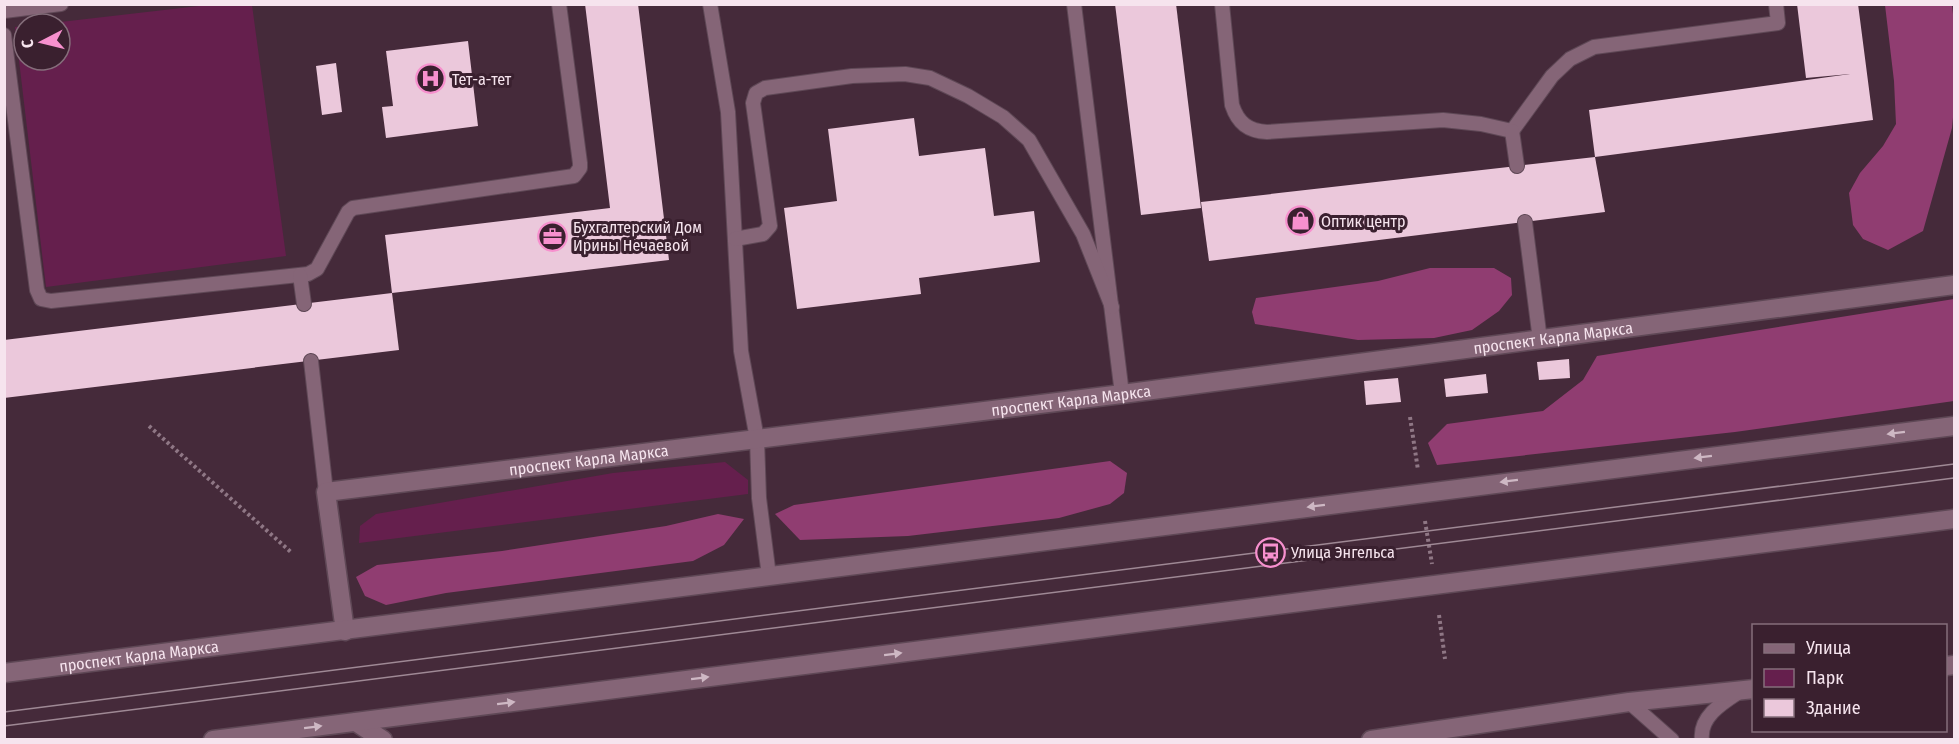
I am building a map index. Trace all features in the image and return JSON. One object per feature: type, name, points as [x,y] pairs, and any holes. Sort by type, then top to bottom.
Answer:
[{"type":"main road","name":"проспект Карла Маркса","points":[[326,492],[1122,394],[1954,285]]},
{"type":"main road","name":"проспект Карла Маркса","points":[[4,673],[1954,426]]},
{"type":"main road","points":[[326,492],[345,631]]},
{"type":"main road","points":[[213,740],[1954,519]]},
{"type":"main road","points":[[1371,740],[1629,702],[1747,690]]},
{"type":"main road","points":[[356,722],[383,740]]},
{"type":"lane","points":[[4,11],[61,4]]},
{"type":"lane","points":[[4,36],[37,290],[41,299],[51,302],[311,273],[317,269],[348,212],[353,208],[569,177],[577,173],[580,163],[559,4]]},
{"type":"lane","points":[[710,4],[728,112],[741,351],[757,439],[759,498],[769,576]]},
{"type":"lane","points":[[1074,4],[1122,394]]},
{"type":"lane","points":[[1222,4],[1232,105],[1240,122],[1255,132],[1443,120],[1481,124],[1512,131]]},
{"type":"lane","points":[[1517,166],[1512,131],[1552,76],[1570,59],[1594,47],[1778,22],[1776,4]]},
{"type":"lane","points":[[735,238],[763,234],[770,226],[753,103],[756,93],[765,88],[841,78],[905,74],[930,78],[968,96],[1003,117],[1029,140],[1083,234],[1112,307]]},
{"type":"lane","points":[[1525,222],[1540,340]]},
{"type":"lane","points":[[300,275],[304,304]]},
{"type":"lane","points":[[310,360],[326,492]]},
{"type":"lane","points":[[1702,740],[1701,733],[1706,720],[1718,705],[1747,690]]},
{"type":"lane","points":[[1629,702],[1672,740]]},
{"type":"path","points":[[1410,417],[1418,470]]},
{"type":"path","points":[[149,426],[292,553]]},
{"type":"path","points":[[1425,521],[1432,565]]},
{"type":"path","points":[[1439,615],[1445,659]]},
{"type":"green space","points":[[216,4],[252,5],[286,256],[46,287],[20,72],[72,72],[72,21]]},
{"type":"green space","points":[[725,462],[748,480],[748,494],[359,543],[360,526],[376,514],[613,473]]},
{"type":"shaded area","points":[[1885,5],[1952,5],[1954,23],[1952,128],[1923,231],[1888,250],[1863,239],[1853,225],[1849,193],[1860,173],[1883,146],[1896,124],[1894,81]]},
{"type":"shaded area","points":[[1430,268],[1494,268],[1511,278],[1512,295],[1499,311],[1472,330],[1434,338],[1358,340],[1255,324],[1252,312],[1256,298],[1378,281]]},
{"type":"shaded area","points":[[1954,299],[1954,401],[1735,432],[1437,465],[1428,443],[1447,424],[1543,411],[1583,380],[1597,356]]},
{"type":"shaded area","points":[[1110,461],[1127,473],[1124,493],[1110,504],[1059,518],[908,536],[800,540],[775,514],[794,505]]},
{"type":"shaded area","points":[[718,514],[744,519],[724,545],[693,561],[446,593],[386,605],[365,596],[356,577],[377,565],[502,551],[666,526]]},
{"type":"building","points":[[585,4],[638,4],[669,260],[392,293],[385,235],[610,208]]},
{"type":"building","points":[[1115,4],[1176,4],[1201,208],[1141,215]]},
{"type":"building","points":[[1797,4],[1858,4],[1873,120],[1595,157],[1589,110],[1850,74],[1806,78]]},
{"type":"building","name":"Тет-а-тет","points":[[468,41],[478,126],[386,138],[382,107],[393,106],[386,51]]},
{"type":"building","points":[[336,63],[342,112],[322,115],[316,66]]},
{"type":"building","points":[[914,118],[919,156],[985,148],[994,216],[1034,211],[1040,262],[919,278],[921,294],[797,309],[784,208],[837,201],[828,129]]},
{"type":"building","points":[[1595,157],[1605,212],[1209,261],[1201,202]]},
{"type":"building","points":[[392,293],[399,350],[4,398],[4,340]]},
{"type":"building","points":[[1569,359],[1570,378],[1539,380],[1537,362]]},
{"type":"building","points":[[1486,374],[1488,393],[1446,397],[1444,379]]},
{"type":"building","points":[[1398,378],[1401,402],[1366,405],[1364,381]]},
{"type":"tram line","points":[[4,712],[1954,464]]},
{"type":"tram line","points":[[4,726],[1954,478]]},
{"type":"place","name":"Тет-а-тет","points":[[431,79]]},
{"type":"place","name":"Оптик центр","points":[[1300,221]]},
{"type":"place","name":"Бухгалтерский Дом Ирины Нечаевой","points":[[552,236]]},
{"type":"place","name":"Улица Энгельса","points":[[1270,552]]}]
